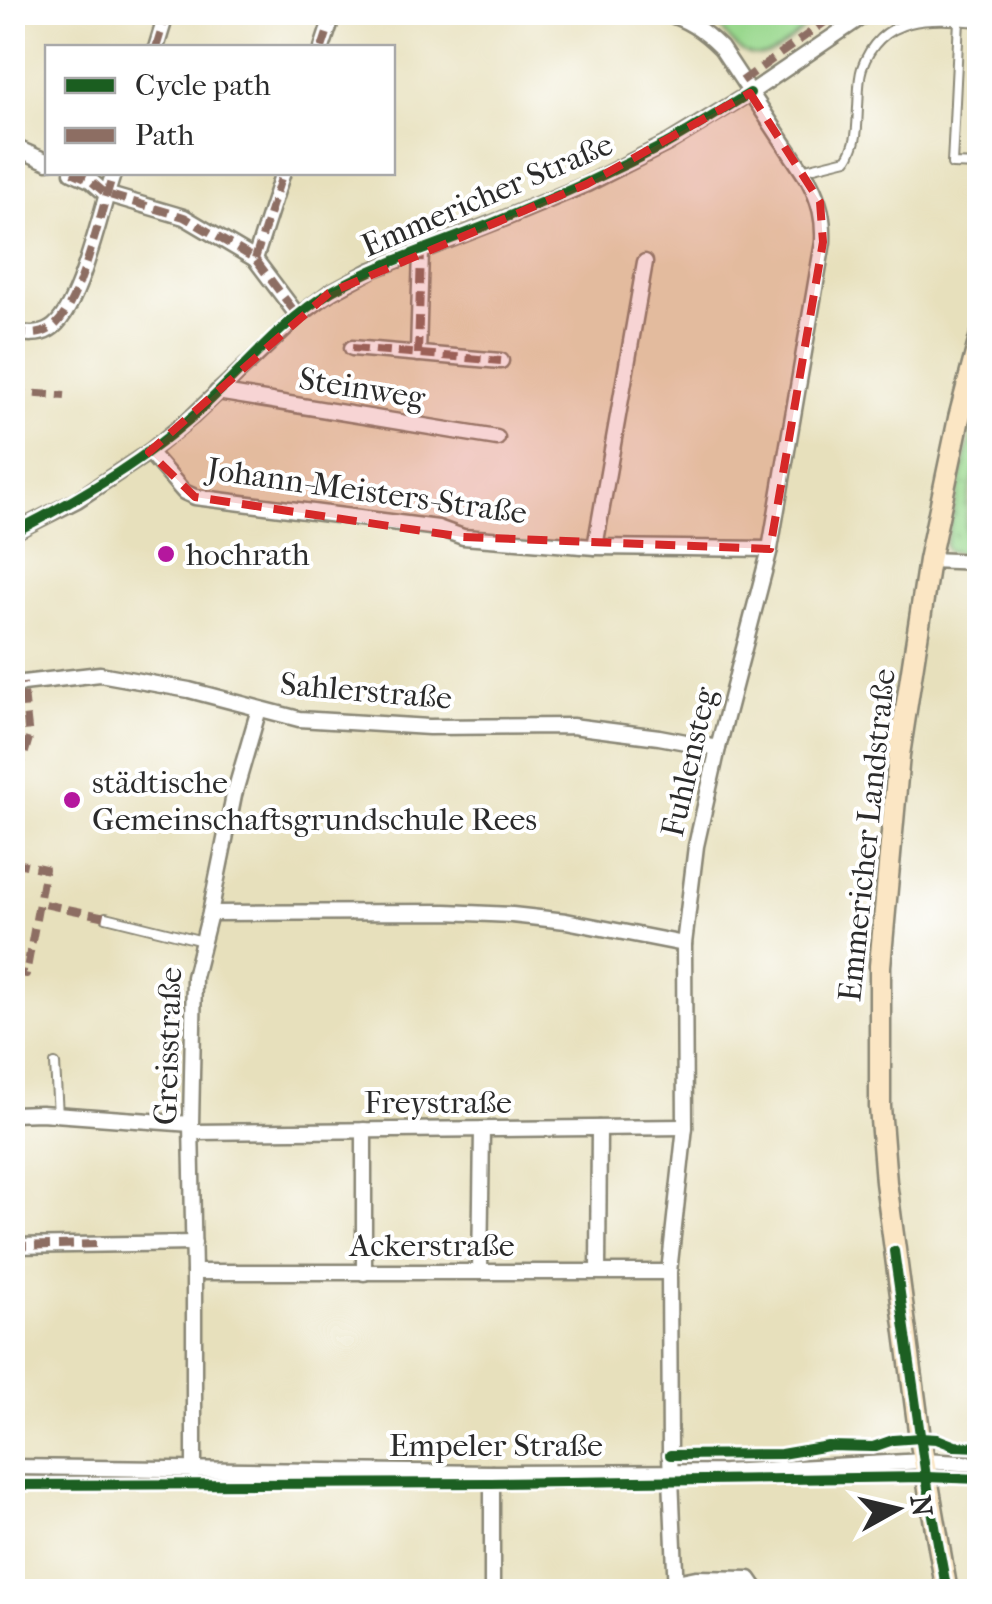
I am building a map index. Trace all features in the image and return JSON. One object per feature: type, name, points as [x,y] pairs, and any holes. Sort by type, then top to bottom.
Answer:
[{"type":"main road","name":"Emmericher Landstraße","points":[[947,1592],[923,1461],[888,1199],[880,1108],[879,1030],[884,904],[898,756],[929,560],[980,338]]},
{"type":"street","points":[[157,45],[166,12]]},
{"type":"street","points":[[323,45],[334,12]]},
{"type":"street","name":"Fuhlensteg","points":[[662,12],[704,31],[721,48],[802,170],[820,202],[824,222],[770,549],[696,846],[684,944],[685,1127],[669,1272],[670,1472],[676,1587]]},
{"type":"street","name":"Emmericher Straße","points":[[12,533],[77,500],[150,452],[298,316],[329,293],[372,270],[587,184],[668,143],[870,12]]},
{"type":"street","points":[[12,146],[45,161]]},
{"type":"street","points":[[79,175],[106,194],[184,217],[255,260],[298,316]]},
{"type":"street","points":[[12,332],[50,330],[74,300],[113,175]]},
{"type":"street","points":[[255,260],[282,175]]},
{"type":"street","points":[[418,354],[421,252]]},
{"type":"street","points":[[595,547],[645,262]]},
{"type":"street","points":[[352,348],[501,361]]},
{"type":"street","name":"Steinweg","points":[[217,392],[497,438]]},
{"type":"street","name":"Johann-Meisters-Straße","points":[[150,452],[184,492],[195,497],[438,528],[463,536],[595,547],[770,549]]},
{"type":"street","points":[[929,560],[980,562]]},
{"type":"street","name":"Sahlerstraße","points":[[12,688],[23,683],[100,674],[189,690],[299,720],[410,726],[572,726],[718,748]]},
{"type":"street","name":"Greisstraße","points":[[194,1471],[194,977],[234,794],[259,709]]},
{"type":"street","points":[[210,913],[512,915],[566,921],[684,944]]},
{"type":"street","name":"Freystraße","points":[[12,1114],[58,1114],[192,1128],[685,1127]]},
{"type":"street","points":[[598,1271],[599,1128]]},
{"type":"street","points":[[364,1130],[364,1273]]},
{"type":"street","points":[[480,1272],[482,1130]]},
{"type":"street","points":[[14,1246],[194,1243]]},
{"type":"street","name":"Ackerstraße","points":[[194,1272],[669,1272]]},
{"type":"street","name":"Empeler Straße","points":[[12,1467],[492,1473],[724,1472],[923,1461],[980,1464]]},
{"type":"street","points":[[492,1473],[492,1592]]},
{"type":"street","points":[[676,1587],[696,1578],[749,1579],[758,1592]]},
{"type":"lane","points":[[802,170],[847,158],[855,146],[861,70],[880,36],[904,23],[948,19],[980,22]]},
{"type":"lane","points":[[959,20],[952,164],[980,165]]},
{"type":"lane","points":[[106,917],[202,941]]},
{"type":"lane","points":[[55,1064],[58,1114]]},
{"type":"highlighted area","points":[[750,93],[820,202],[823,242],[770,549],[463,537],[195,497],[149,452],[329,293],[587,184]]},
{"type":"green space","points":[[703,13],[813,13],[812,22],[773,52],[752,55],[742,51]]},
{"type":"green space","points":[[979,400],[979,456],[968,499],[964,553],[948,551],[945,546]]},
{"type":"marked path","points":[[157,45],[167,12]]},
{"type":"marked path","points":[[323,45],[334,12]]},
{"type":"marked path","points":[[742,81],[839,12]]},
{"type":"marked path","points":[[79,175],[106,194],[184,217],[255,259],[298,316]]},
{"type":"marked path","points":[[12,332],[41,333],[61,319],[80,281],[113,175]]},
{"type":"marked path","points":[[255,259],[282,175]]},
{"type":"marked path","points":[[418,354],[421,251]]},
{"type":"marked path","points":[[352,348],[501,361]]},
{"type":"marked path","points":[[12,392],[65,396]]},
{"type":"marked path","points":[[12,797],[29,738],[23,683]]},
{"type":"marked path","points":[[12,862],[45,869],[39,903]]},
{"type":"marked path","points":[[12,972],[26,974],[39,903],[106,917]]},
{"type":"marked path","points":[[12,1128],[17,1246]]},
{"type":"marked path","points":[[12,1246],[98,1244]]},
{"type":"cycle path","points":[[12,533],[128,467],[191,418],[294,319],[332,291],[374,269],[607,173],[666,144],[750,93]]},
{"type":"cycle path","points":[[894,1251],[926,1477],[947,1592]]},
{"type":"cycle path","points":[[670,1455],[781,1454],[828,1446],[873,1447],[893,1440],[920,1438],[980,1447]]},
{"type":"cycle path","points":[[12,1485],[980,1479]]},
{"type":"place","name":"hochrath","points":[[166,554]]},
{"type":"place","name":"städtische Gemeinschaftsgrundschule Rees","points":[[72,800]]}]
